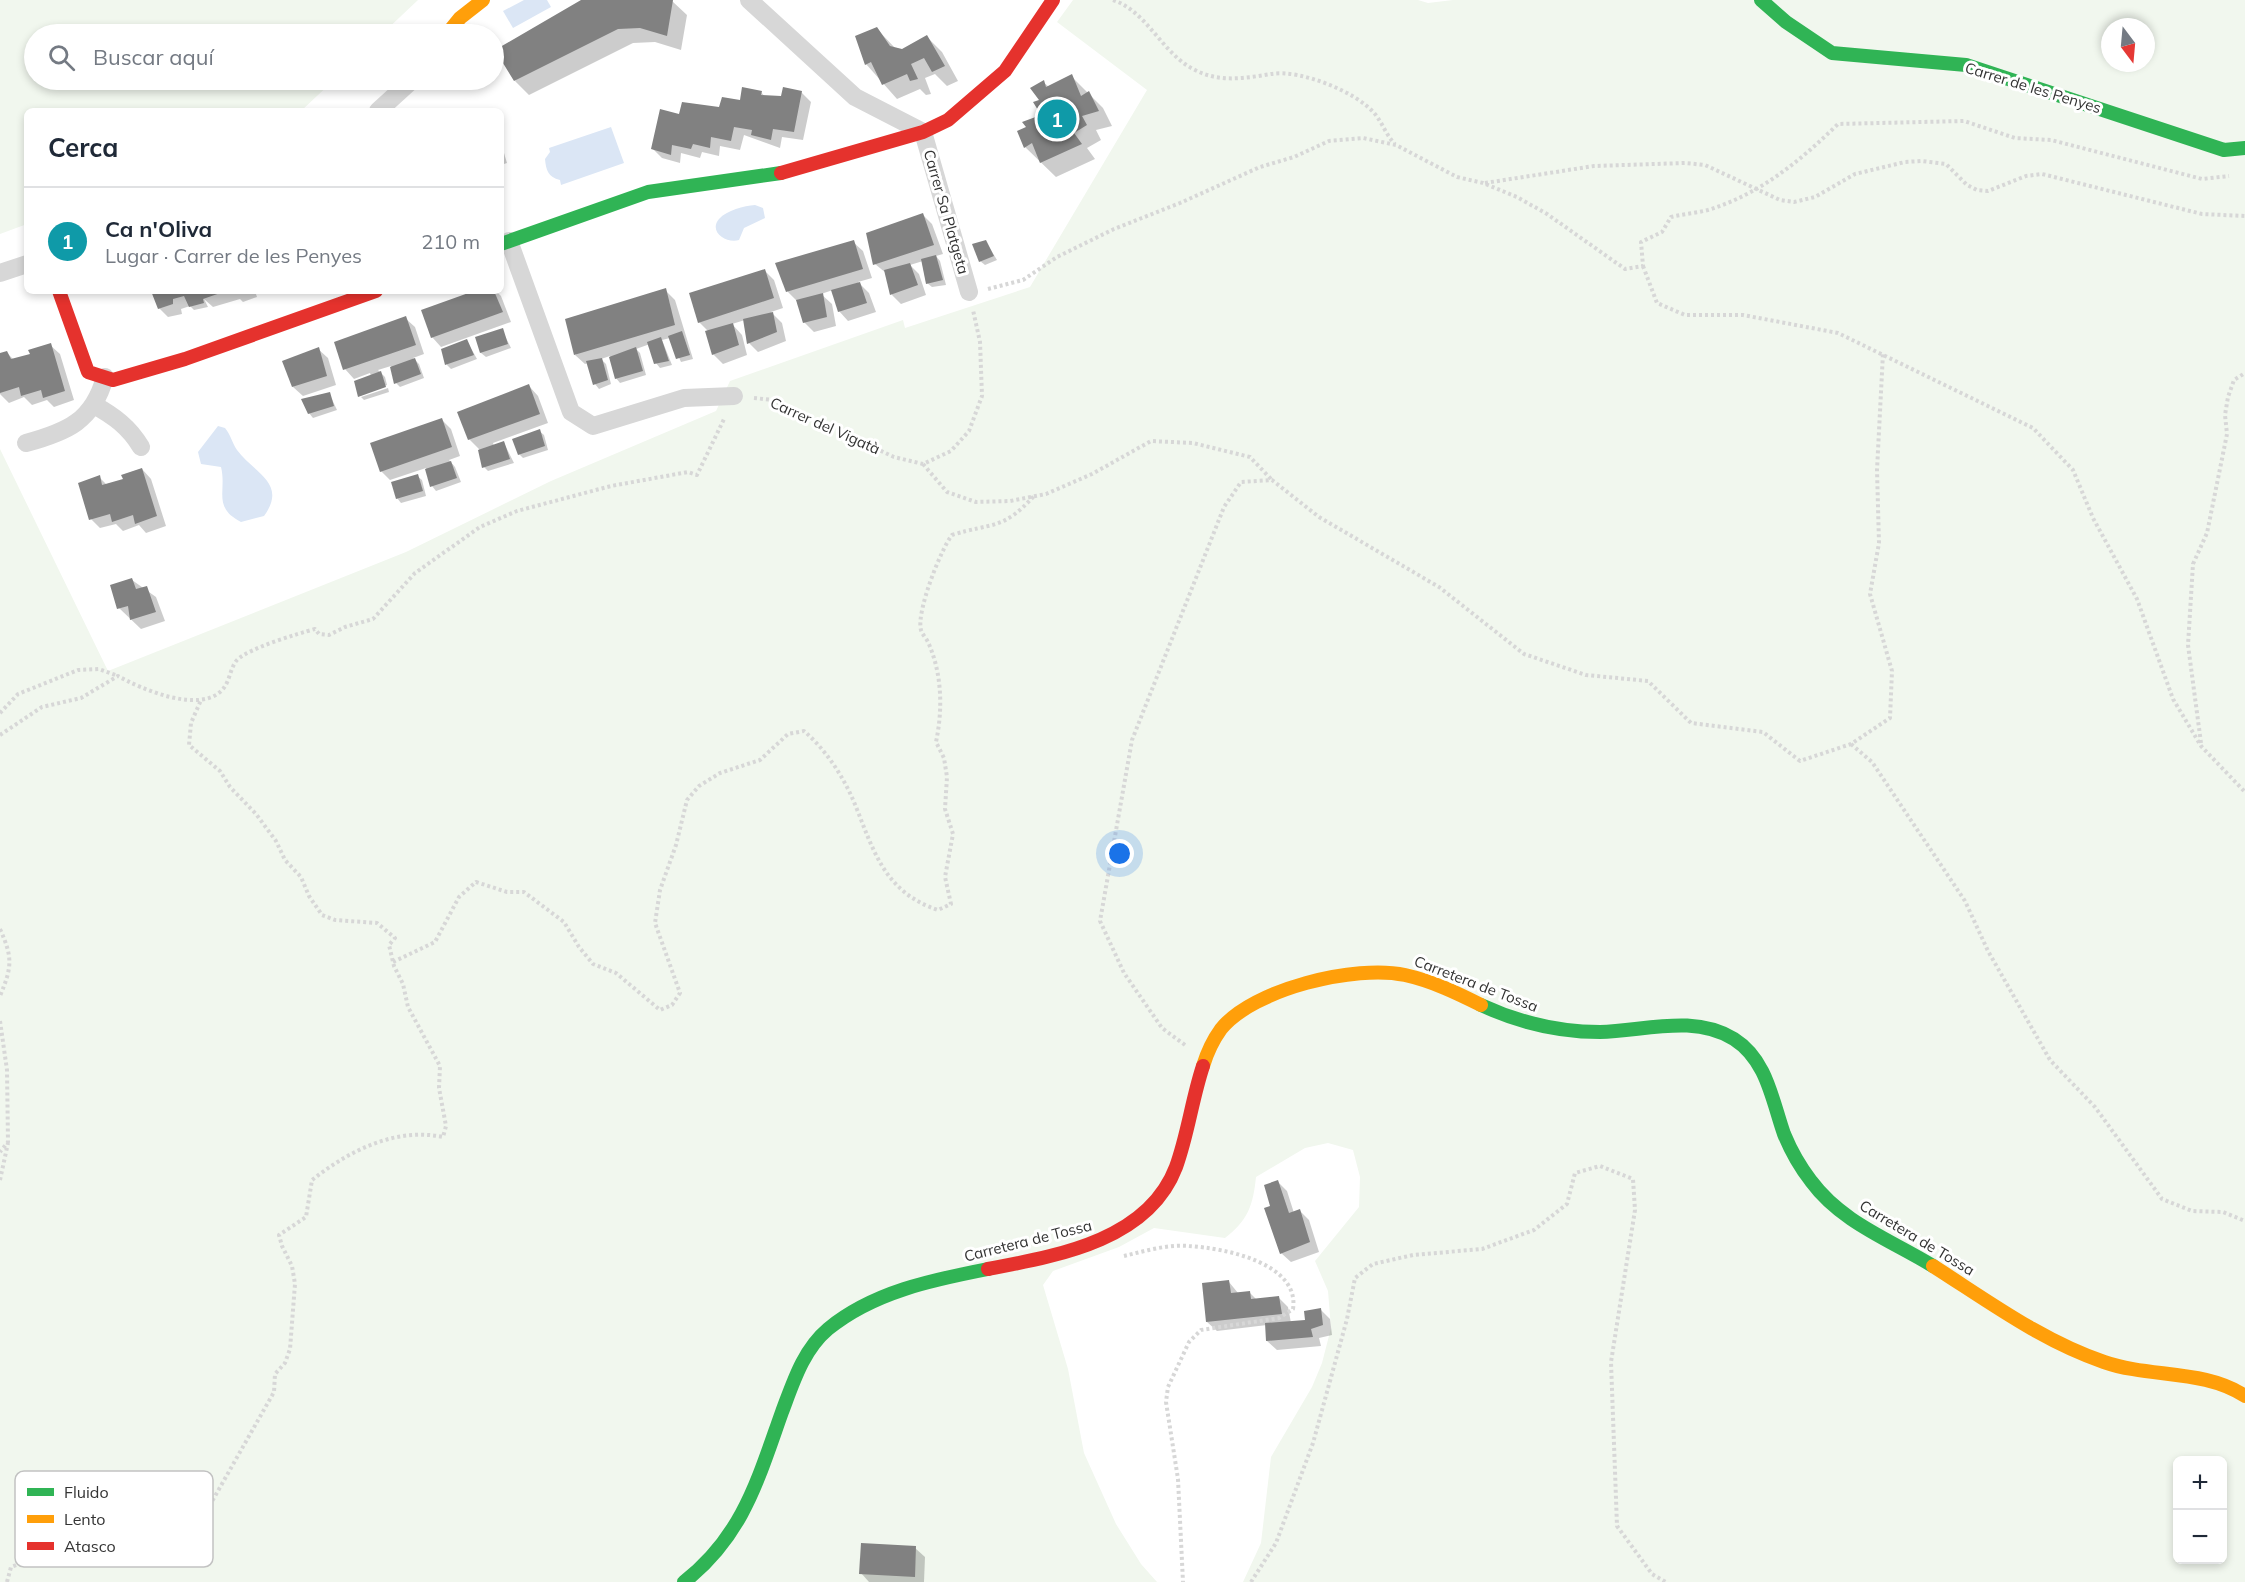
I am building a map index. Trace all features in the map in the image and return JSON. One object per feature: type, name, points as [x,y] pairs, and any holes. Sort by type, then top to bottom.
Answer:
[{"type":"main road","points":[[455,24],[483,0]]},
{"type":"main road","points":[[505,242],[648,192],[783,172],[923,132],[948,120],[1005,71],[1053,0]]},
{"type":"main road","name":"Carrer de les Penyes","points":[[1761,0],[1786,22],[1832,53],[1966,66],[2224,150],[2245,148]]},
{"type":"main road","points":[[60,294],[88,372],[113,380],[184,359],[368,294]]},
{"type":"main road","name":"Carretera de Tossa","points":[[684,1582],[718,1554],[743,1517],[801,1360],[825,1332],[853,1311],[903,1290],[1100,1241],[1137,1219],[1162,1196],[1176,1170],[1185,1148],[1203,1059],[1217,1034],[1237,1013],[1280,993],[1339,975],[1380,972],[1407,975],[1432,982],[1511,1017],[1549,1029],[1614,1031],[1657,1024],[1685,1024],[1714,1029],[1740,1043],[1753,1057],[1763,1072],[1791,1149],[1824,1198],[1864,1228],[2070,1349],[2144,1373],[2197,1377],[2234,1388],[2245,1396]]},
{"type":"street","points":[[749,0],[855,97],[923,132]]},
{"type":"street","points":[[381,108],[401,90]]},
{"type":"street","name":"Carrer Sa Platgeta","points":[[923,132],[969,292]]},
{"type":"street","points":[[505,242],[571,412],[593,426],[684,398],[734,396]]},
{"type":"street","points":[[0,273],[24,265]]},
{"type":"street","points":[[26,443],[58,435],[83,419],[100,396],[105,377]]},
{"type":"street","points":[[94,405],[115,417],[133,435],[141,447]]},
{"type":"path","points":[[1113,0],[1131,9],[1156,38],[1192,69],[1215,77],[1228,78],[1274,73],[1307,77],[1361,103],[1375,113],[1387,135],[1396,145]]},
{"type":"path","points":[[2234,175],[2202,179],[2051,140],[2015,138],[1964,121],[1838,124],[1803,158],[1758,189],[1706,211],[1671,217],[1662,232],[1641,242],[1643,266],[1657,303],[1685,315],[1743,315],[1838,333],[2033,428],[2073,470],[2093,518],[2136,599],[2173,699],[2201,746],[2245,792]]},
{"type":"path","points":[[1643,266],[1625,269],[1547,214],[1517,197],[1483,183],[1457,177],[1396,145],[1363,138],[1329,141],[1294,157],[1260,167],[1180,203],[1114,229],[1057,257],[1023,280],[969,292],[980,342],[982,396],[969,431],[951,451],[923,464],[947,492],[976,502],[1010,501],[1034,496],[1092,474],[1151,441],[1192,443],[1250,458],[1272,480],[1319,517],[1439,587],[1524,654],[1586,675],[1648,681],[1691,723],[1763,732],[1800,761],[1851,744],[1890,718],[1892,671],[1870,594],[1879,543],[1877,470],[1883,353]]},
{"type":"path","points":[[1483,183],[1594,166],[1685,163],[1705,165],[1780,200],[1806,201],[1855,174],[1887,165],[1922,161],[1946,164],[1967,186],[1977,190],[1988,191],[2026,176],[2042,174],[2202,214],[2226,218],[2245,216]]},
{"type":"path","points":[[2201,746],[2193,700],[2188,645],[2193,564],[2207,533],[2228,434],[2225,415],[2228,397],[2235,380],[2245,373]]},
{"type":"path","points":[[0,713],[18,694],[78,670],[99,669],[146,691],[201,700],[223,689],[238,659],[281,639],[315,629],[319,634],[329,635],[345,627],[373,619],[415,573],[480,527],[517,511],[552,500],[667,475],[688,472],[697,475],[734,396]]},
{"type":"path","name":"Carrer del Vigatà","points":[[734,396],[773,400],[894,457],[923,464]]},
{"type":"path","points":[[1203,1059],[1162,1028],[1124,973],[1100,921],[1132,740],[1224,507],[1241,482],[1272,480]]},
{"type":"path","points":[[393,962],[435,942],[459,897],[476,882],[507,892],[524,892],[564,922],[579,947],[593,963],[616,973],[660,1010],[672,1005],[680,993],[655,923],[660,890],[676,845],[687,800],[699,786],[720,773],[760,760],[788,734],[804,731],[816,741],[835,766],[854,801],[867,840],[881,865],[902,891],[924,905],[938,910],[951,904],[945,877],[953,834],[945,809],[947,777],[944,758],[936,742],[942,715],[939,683],[929,643],[921,630],[920,614],[943,547],[952,535],[998,525],[1017,515],[1034,496]]},
{"type":"path","points":[[0,735],[42,707],[81,698],[118,676]]},
{"type":"path","points":[[201,700],[191,723],[189,745],[220,771],[230,787],[256,814],[276,841],[285,860],[301,877],[309,896],[322,915],[342,921],[377,923],[395,938],[389,945],[393,962],[403,984],[408,1007],[440,1066],[439,1088],[446,1126],[443,1137],[432,1134],[391,1137],[341,1158],[312,1180],[306,1217],[279,1235],[292,1266],[295,1284],[290,1349],[285,1363],[275,1374],[274,1392],[213,1500]]},
{"type":"path","points":[[1851,744],[1872,762],[1965,901],[1988,951],[2049,1060],[2095,1107],[2162,1199],[2192,1211],[2223,1212],[2245,1221]]},
{"type":"path","points":[[0,929],[10,951],[10,971],[0,996]]},
{"type":"path","points":[[0,1021],[7,1070],[8,1142],[0,1180]]},
{"type":"path","points":[[0,1152],[8,1142]]},
{"type":"path","points":[[1251,1582],[1276,1543],[1313,1443],[1347,1319],[1355,1278],[1373,1264],[1413,1255],[1482,1249],[1534,1230],[1567,1204],[1575,1173],[1600,1166],[1633,1179],[1635,1210],[1611,1362],[1617,1527],[1652,1574],[1666,1582]]},
{"type":"path","points":[[1113,1258],[1165,1247],[1189,1246],[1258,1260],[1284,1277],[1295,1298],[1293,1309],[1279,1318],[1201,1330],[1189,1342],[1168,1387],[1166,1402],[1178,1479],[1184,1582]]},
{"type":"path","points":[[6,1582],[11,1567],[15,1565]]},
{"type":"shaded area","points":[[0,0],[418,0],[393,24],[24,24],[24,90],[323,90],[304,108],[24,108],[24,225],[0,234]]},
{"type":"shaded area","points":[[1073,0],[1418,0],[1428,3],[1453,0],[2245,0],[2245,1582],[1243,1582],[1261,1543],[1271,1457],[1312,1387],[1322,1363],[1331,1328],[1328,1291],[1315,1261],[1359,1207],[1360,1177],[1353,1150],[1328,1143],[1305,1148],[1256,1177],[1248,1212],[1239,1225],[1225,1238],[1154,1228],[1119,1247],[1053,1271],[1043,1285],[1068,1369],[1084,1453],[1116,1524],[1141,1564],[1157,1582],[0,1582],[0,449],[108,671],[406,552],[551,481],[716,411],[730,381],[903,320],[905,328],[1030,287],[1147,90],[1057,22]]},
{"type":"water","points":[[524,0],[547,0],[551,7],[513,28],[503,11]]},
{"type":"water","points":[[611,127],[624,163],[561,185],[560,180],[548,172],[545,159],[550,152],[549,148]]},
{"type":"water","points":[[755,205],[763,208],[765,218],[744,228],[739,240],[724,239],[720,236],[716,224],[722,216],[736,209]]},
{"type":"water","points":[[218,426],[225,428],[237,450],[266,479],[272,495],[264,516],[241,522],[232,516],[226,510],[222,498],[221,467],[201,464],[198,452]]},
{"type":"building","points":[[581,0],[673,0],[667,36],[640,28],[618,29],[514,81],[504,65],[504,45]]},
{"type":"building","points":[[877,27],[890,46],[902,49],[927,35],[945,66],[932,72],[924,58],[911,64],[918,79],[910,81],[907,74],[882,85],[871,62],[865,65],[855,36]]},
{"type":"building","points":[[1072,74],[1081,96],[1089,91],[1099,111],[1082,116],[1087,125],[1074,133],[1082,144],[1040,163],[1032,143],[1024,148],[1017,131],[1026,127],[1022,122],[1041,115],[1033,102],[1039,100],[1030,88],[1044,80],[1046,87]]},
{"type":"building","points":[[742,87],[762,91],[761,95],[781,96],[783,87],[802,91],[794,132],[773,129],[771,140],[751,135],[752,130],[734,127],[731,141],[711,137],[710,148],[693,144],[691,149],[672,145],[671,155],[651,149],[660,109],[679,114],[682,102],[719,107],[722,97],[740,100]]},
{"type":"building","points":[[923,213],[934,245],[873,265],[866,233]]},
{"type":"building","points":[[854,240],[863,269],[786,292],[775,263]]},
{"type":"building","points":[[986,240],[994,256],[979,262],[972,244]]},
{"type":"building","points":[[936,255],[943,280],[926,284],[921,259]]},
{"type":"building","points":[[910,263],[918,285],[890,295],[884,270]]},
{"type":"building","points":[[765,269],[774,298],[698,323],[689,293]]},
{"type":"building","points":[[860,282],[867,303],[838,312],[831,290]]},
{"type":"building","points":[[666,288],[675,325],[574,355],[565,319]]},
{"type":"building","points":[[823,293],[827,317],[803,323],[796,300]]},
{"type":"building","points":[[152,294],[217,294],[203,299],[204,303],[189,307],[184,296],[173,299],[173,304],[158,309]]},
{"type":"building","points":[[466,294],[495,294],[503,312],[431,338],[421,310]]},
{"type":"building","points":[[773,312],[777,332],[747,344],[743,319]]},
{"type":"building","points":[[406,316],[416,345],[343,370],[334,342]]},
{"type":"building","points":[[733,323],[739,345],[712,355],[705,331]]},
{"type":"building","points":[[503,328],[508,344],[480,353],[475,337]]},
{"type":"building","points":[[682,331],[690,355],[676,359],[668,336]]},
{"type":"building","points":[[661,337],[669,361],[654,364],[647,342]]},
{"type":"building","points":[[467,339],[474,355],[445,365],[441,349]]},
{"type":"building","points":[[51,343],[65,391],[43,398],[41,390],[21,396],[19,387],[0,393],[0,353],[7,351],[11,359],[30,354],[28,350]]},
{"type":"building","points":[[319,347],[327,376],[292,387],[282,361]]},
{"type":"building","points":[[636,347],[643,371],[615,379],[609,357]]},
{"type":"building","points":[[415,358],[421,374],[394,384],[390,367]]},
{"type":"building","points":[[602,358],[608,380],[593,385],[586,361]]},
{"type":"building","points":[[381,371],[386,387],[358,397],[354,381]]},
{"type":"building","points":[[529,384],[540,414],[468,440],[457,412]]},
{"type":"building","points":[[330,392],[334,406],[308,414],[301,399]]},
{"type":"building","points":[[442,418],[452,447],[380,472],[370,443]]},
{"type":"building","points":[[540,429],[545,446],[518,455],[512,439]]},
{"type":"building","points":[[504,441],[510,459],[482,468],[478,450]]},
{"type":"building","points":[[451,461],[457,478],[430,487],[425,469]]},
{"type":"building","points":[[142,468],[157,516],[135,524],[133,515],[112,522],[110,514],[89,520],[78,483],[100,475],[102,485],[123,479],[121,475]]},
{"type":"building","points":[[418,474],[423,491],[396,499],[391,482]]},
{"type":"building","points":[[132,578],[136,589],[147,586],[156,612],[130,620],[128,606],[117,609],[110,585]]},
{"type":"building","points":[[1278,1180],[1289,1213],[1300,1209],[1310,1242],[1280,1254],[1264,1208],[1270,1206],[1264,1185]]},
{"type":"building","points":[[1229,1280],[1231,1293],[1250,1291],[1251,1299],[1279,1296],[1282,1314],[1206,1322],[1202,1283]]},
{"type":"building","points":[[1321,1308],[1323,1325],[1311,1329],[1313,1337],[1266,1341],[1265,1323],[1305,1320],[1304,1311]]},
{"type":"building","points":[[861,1543],[916,1546],[915,1577],[859,1574]]},
{"type":"traffic: fast","points":[[1761,0],[1786,22],[1832,53],[1966,65],[2224,150],[2245,148]]},
{"type":"traffic: fast","points":[[504,243],[648,192],[781,173]]},
{"type":"traffic: fast","points":[[1481,1005],[1510,1017],[1554,1028],[1600,1032],[1669,1026],[1702,1027],[1718,1031],[1734,1039],[1745,1048],[1761,1069],[1790,1147],[1803,1170],[1823,1196],[1868,1230],[1933,1266]]},
{"type":"traffic: fast","points":[[684,1582],[704,1564],[735,1526],[756,1483],[795,1379],[805,1357],[819,1337],[845,1316],[884,1297],[925,1283],[988,1269]]},
{"type":"traffic: slow","points":[[455,24],[483,0]]},
{"type":"traffic: slow","points":[[1203,1066],[1218,1033],[1236,1015],[1256,1002],[1280,991],[1334,977],[1360,973],[1405,975],[1435,984],[1481,1005]]},
{"type":"traffic: slow","points":[[1933,1266],[2037,1332],[2081,1353],[2122,1367],[2212,1382],[2229,1387],[2245,1396]]},
{"type":"traffic: jam","points":[[781,173],[923,132],[948,120],[1005,71],[1053,0]]},
{"type":"traffic: jam","points":[[60,294],[88,372],[113,380],[185,359],[368,294]]},
{"type":"traffic: jam","points":[[988,1269],[1070,1251],[1122,1228],[1144,1212],[1163,1192],[1176,1167],[1203,1066]]},
{"type":"place","name":"Ca n'Oliva","points":[[1057,119]]}]
